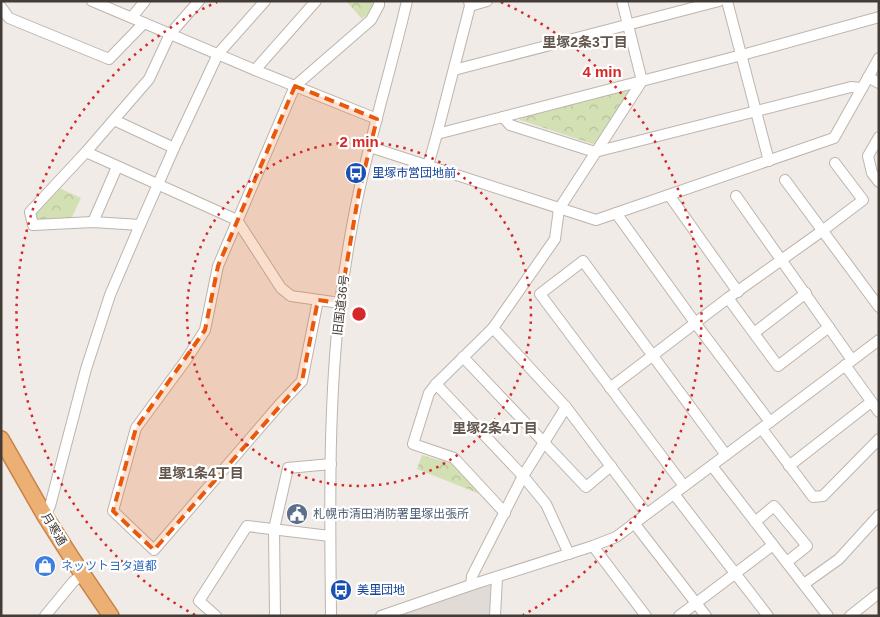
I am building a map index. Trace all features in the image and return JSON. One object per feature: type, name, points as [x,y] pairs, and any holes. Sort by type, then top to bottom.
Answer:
[{"type":"highway","name":"月寒通","points":[[1,439],[82,574],[111,616]]},
{"type":"street","points":[[92,1],[377,119]]},
{"type":"street","points":[[132,17],[145,1]]},
{"type":"street","points":[[140,225],[93,222],[33,225],[30,212],[86,152],[149,79],[170,34],[199,1]]},
{"type":"street","points":[[46,516],[89,360],[110,294],[157,184],[218,54],[265,1]]},
{"type":"street","points":[[255,70],[316,1]]},
{"type":"street","points":[[318,300],[302,381],[154,550],[113,511],[136,428],[186,360],[205,330],[218,266],[295,86],[371,20],[379,5],[379,1]]},
{"type":"street","name":"旧国道36号","points":[[331,616],[330,464],[333,377],[340,303],[359,192],[407,1]]},
{"type":"street","points":[[428,166],[454,70],[469,4],[487,1]]},
{"type":"street","points":[[505,513],[454,458],[413,444],[429,392],[493,328],[555,239],[559,209],[642,81],[622,1]]},
{"type":"street","points":[[454,70],[719,1]]},
{"type":"street","points":[[727,1],[769,161]]},
{"type":"street","points":[[1,7],[9,18],[109,59],[144,23]]},
{"type":"street","points":[[437,134],[742,55],[879,17]]},
{"type":"street","points":[[370,147],[596,220],[834,138],[879,58]]},
{"type":"street","points":[[868,77],[879,83]]},
{"type":"street","points":[[504,117],[510,125],[595,152],[851,87],[862,88]]},
{"type":"street","points":[[114,120],[174,148]]},
{"type":"street","points":[[879,137],[868,156],[872,173],[879,182]]},
{"type":"street","points":[[86,152],[237,220],[281,288],[291,296],[340,303]]},
{"type":"street","points":[[610,388],[728,298],[863,200],[835,163]]},
{"type":"street","points":[[93,222],[117,166]]},
{"type":"street","points":[[785,180],[879,307]]},
{"type":"street","points":[[669,195],[738,292]]},
{"type":"street","points":[[736,196],[829,327],[848,363],[879,412]]},
{"type":"street","points":[[616,213],[766,426],[788,466],[813,497],[823,496],[879,439]]},
{"type":"street","points":[[684,486],[540,294],[583,261],[726,455]]},
{"type":"street","points":[[754,333],[806,293]]},
{"type":"street","points":[[728,298],[778,366],[829,327]]},
{"type":"street","points":[[493,328],[566,407],[646,513]]},
{"type":"street","points":[[381,616],[616,537],[879,340]]},
{"type":"street","points":[[463,357],[586,487],[610,466]]},
{"type":"street","points":[[436,384],[523,476],[546,504],[569,554]]},
{"type":"street","points":[[788,466],[871,402]]},
{"type":"street","points":[[471,585],[472,576],[523,476],[566,407]]},
{"type":"street","points":[[275,616],[274,529],[288,468],[330,464]]},
{"type":"street","points":[[712,466],[828,616]]},
{"type":"street","points":[[674,494],[768,616]]},
{"type":"street","points":[[755,522],[774,506],[807,546],[787,562]]},
{"type":"street","points":[[804,584],[839,559],[878,518]]},
{"type":"street","points":[[634,524],[706,616]]},
{"type":"street","points":[[216,616],[199,601],[247,526],[330,536]]},
{"type":"street","points":[[679,616],[773,545]]},
{"type":"street","points":[[593,546],[646,616]]},
{"type":"street","points":[[44,616],[82,574]]},
{"type":"street","points":[[495,616],[497,577]]},
{"type":"street","points":[[850,616],[878,596]]},
{"type":"highlighted area","points":[[295,86],[377,119],[359,192],[340,303],[318,300],[302,381],[154,550],[113,511],[136,428],[205,330],[218,266]]},
{"type":"shaded area","points":[[492,583],[491,616],[393,616]]},
{"type":"green space","points":[[346,1],[373,1],[373,4],[362,19]]},
{"type":"green space","points":[[627,88],[629,92],[597,143],[593,144],[520,120],[520,115]]},
{"type":"green space","points":[[55,186],[81,198],[69,223],[33,225],[30,212]]},
{"type":"green space","points":[[422,455],[452,464],[480,494],[417,469]]},
{"type":"place","name":"里塚市営団地前","points":[[356,173]]},
{"type":"place","name":"札幌市清田消防署里塚出張所","points":[[297,514]]},
{"type":"place","name":"ネッツトヨタ道都","points":[[45,566]]},
{"type":"place","name":"美里団地","points":[[341,590]]},
{"type":"district","name":"里塚2条3丁目","points":[[585,42]]},
{"type":"district","name":"里塚2条4丁目","points":[[495,428]]},
{"type":"district","name":"里塚1条4丁目","points":[[201,473]]}]
